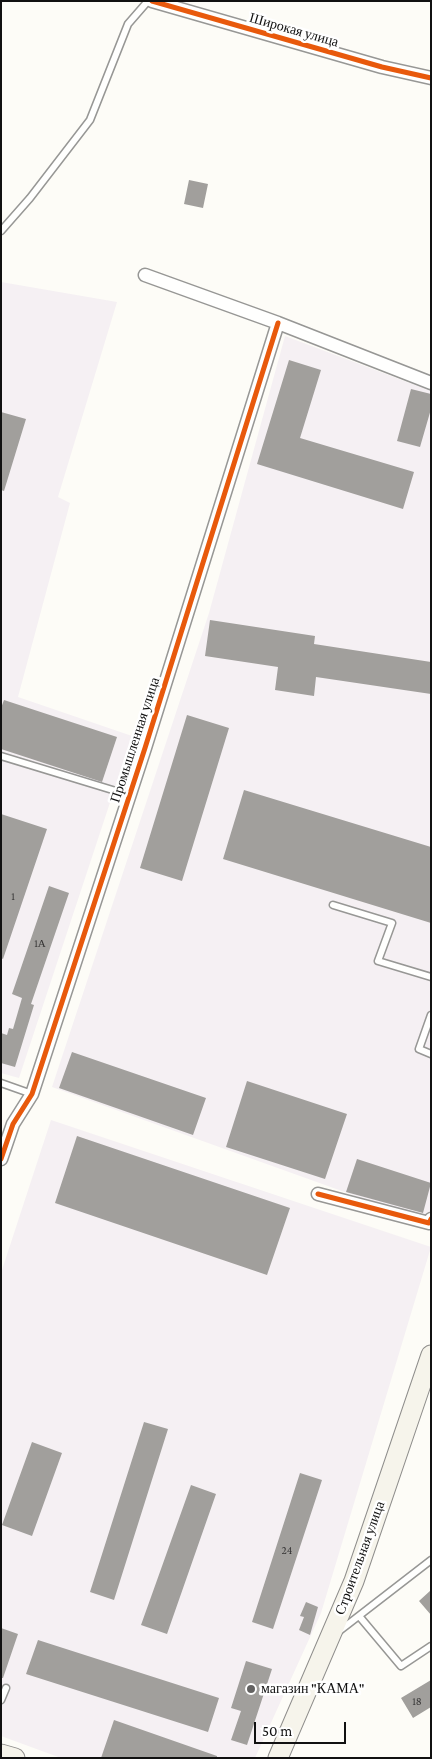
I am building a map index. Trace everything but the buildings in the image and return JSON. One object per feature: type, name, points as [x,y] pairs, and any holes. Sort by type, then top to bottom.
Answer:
[{"type":"main road","name":"Строительная улица","points":[[280,1757],[354,1581],[431,1355]]},
{"type":"main road","points":[[1,1754],[15,1758]]},
{"type":"street","name":"Широкая улица","points":[[152,1],[382,68],[431,78]]},
{"type":"street","points":[[145,275],[278,323],[431,383]]},
{"type":"street","name":"Промышленная улица","points":[[1,1160],[14,1124],[32,1094],[129,795],[278,323]]},
{"type":"street","points":[[318,1194],[430,1222],[431,1219]]},
{"type":"lane","points":[[1,231],[30,198],[90,120],[128,24],[148,1]]},
{"type":"lane","points":[[1,756],[129,795]]},
{"type":"lane","points":[[333,905],[392,923],[378,961],[431,977]]},
{"type":"lane","points":[[431,1015],[419,1050],[431,1054]]},
{"type":"lane","points":[[1,1084],[32,1094]]},
{"type":"lane","points":[[329,1639],[431,1560]]},
{"type":"lane","points":[[360,1616],[401,1666],[431,1646]]},
{"type":"lane","points":[[1,1700],[6,1688]]},
{"type":"shaded area","points":[[1,282],[117,302],[58,497],[70,503],[18,697],[132,736],[19,1078],[1,1073]]},
{"type":"shaded area","points":[[285,336],[431,391],[431,1223],[52,1087],[209,613]]},
{"type":"shaded area","points":[[51,1120],[431,1247],[321,1613],[255,1758],[61,1758],[1,1736],[1,1273]]},
{"type":"cycle path","points":[[152,1],[382,67],[431,78]]},
{"type":"cycle path","points":[[1,1159],[13,1124],[32,1094],[145,748],[278,323]]},
{"type":"cycle path","points":[[318,1194],[429,1223],[431,1219]]},
{"type":"place","name":"магазин \"КАМА\"","points":[[251,1689]]}]
